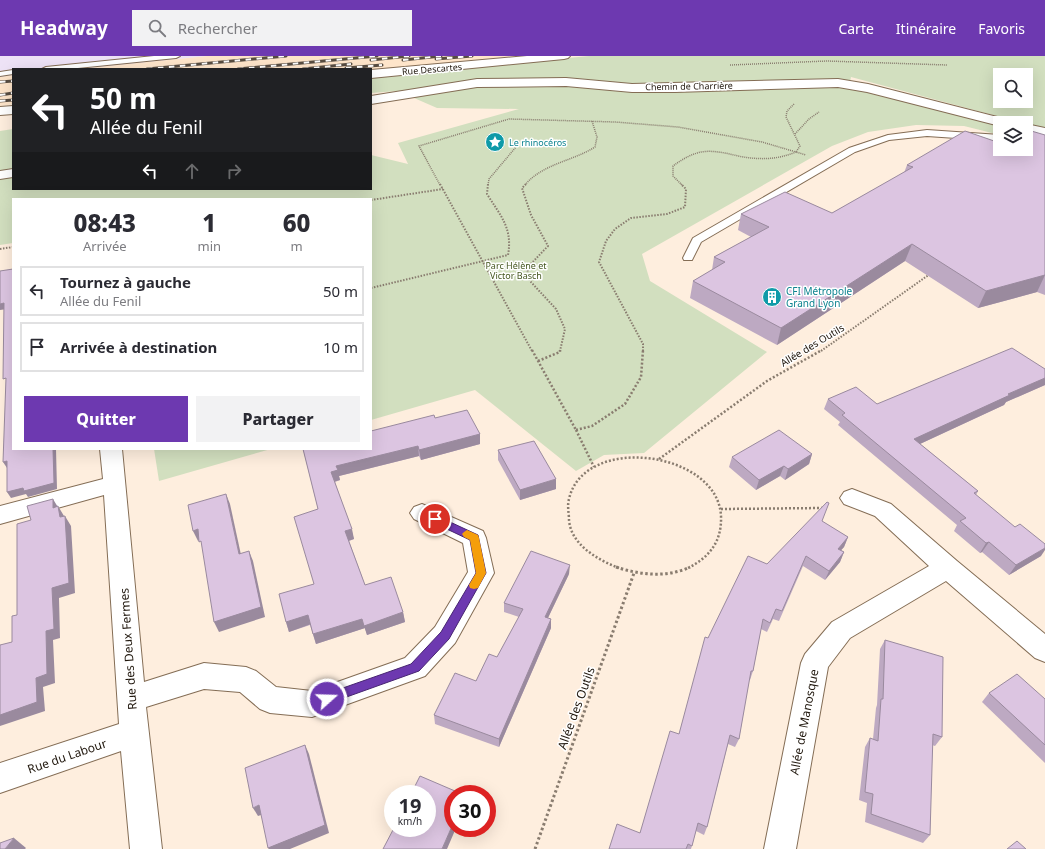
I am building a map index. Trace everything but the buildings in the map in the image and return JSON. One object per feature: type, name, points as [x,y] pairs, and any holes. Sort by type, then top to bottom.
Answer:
[{"type":"street","name":"Rue Descartes","points":[[372,74],[564,56]]},
{"type":"street","name":"Chemin de Charrière","points":[[372,100],[477,83],[566,82],[632,88],[838,83],[868,88],[993,120]]},
{"type":"street","points":[[0,111],[12,110]]},
{"type":"street","points":[[1033,129],[1045,132]]},
{"type":"street","points":[[0,175],[12,173]]},
{"type":"street","name":"Rue des Deux Fermes","points":[[111,450],[131,699],[146,849]]},
{"type":"street","points":[[0,516],[115,484]]},
{"type":"street","points":[[852,498],[883,510],[948,568],[1045,650]]},
{"type":"street","points":[[131,699],[204,676],[246,680],[270,700],[312,704],[414,668],[445,635],[481,573],[474,538],[422,513]]},
{"type":"street","name":"Allée de Manosque","points":[[780,849],[815,663],[841,630],[948,568]]},
{"type":"street","name":"Rue du Labour","points":[[0,778],[134,733]]},
{"type":"lane","points":[[56,68],[176,56]]},
{"type":"lane","points":[[0,74],[12,72]]},
{"type":"lane","points":[[688,258],[697,240],[852,150],[888,138],[927,133],[993,138]]},
{"type":"path","points":[[576,430],[592,426],[625,404],[641,377],[643,344],[599,262],[606,242],[615,229],[631,218],[667,214],[685,207],[686,189],[673,176],[673,166],[684,158],[702,152],[725,153],[751,158],[771,159],[796,152],[800,146],[786,117],[787,111],[795,103]]},
{"type":"path","points":[[795,134],[809,119],[819,112]]},
{"type":"path","points":[[594,467],[576,430],[419,146],[509,119],[592,121],[686,128],[762,142],[830,163]]},
{"type":"path","points":[[538,361],[560,352],[565,329],[556,309],[530,281],[527,268],[548,246],[531,215],[522,188],[528,179],[550,167],[584,155],[595,147],[597,137],[592,121]]},
{"type":"path","points":[[372,288],[508,255],[511,244],[507,223],[487,194],[489,179],[516,147]]},
{"type":"path","points":[[372,200],[443,189]]},
{"type":"path","points":[[0,249],[12,247]]},
{"type":"path","name":"Allée des Outils","points":[[658,459],[768,381],[830,346],[930,274]]},
{"type":"path","points":[[632,457],[658,459],[673,463],[694,474],[711,490],[721,509],[723,528],[717,545],[703,560],[683,570],[659,575],[634,573],[608,565],[587,551],[573,533],[567,514],[568,496],[578,480],[594,467],[611,460],[632,457]]},
{"type":"path","points":[[721,509],[830,508],[852,498]]},
{"type":"path","name":"Allée des Outils","points":[[535,849],[634,573]]},
{"type":"shaded area","points":[[0,56],[207,56],[87,68],[12,68],[12,75],[0,77]]},
{"type":"shaded area","points":[[207,56],[515,56],[372,70],[372,68],[87,68]]},
{"type":"shaded area","points":[[12,75],[12,104],[0,106],[0,77]]},
{"type":"green space","name":"Parc Hélène et Victor Basch","points":[[589,56],[1045,56],[1045,129],[1033,126],[1033,116],[996,116],[851,77],[849,88],[993,124],[993,133],[964,126],[916,125],[868,132],[832,146],[642,254],[650,281],[767,352],[644,453],[604,455],[576,471],[475,390],[372,420],[372,198],[12,198],[12,243],[0,245],[0,131],[12,129],[12,190],[372,190],[372,155],[408,164],[398,143],[519,109],[437,108],[398,91],[372,93],[372,77]]},
{"type":"green space","points":[[154,450],[268,450],[159,481]]},
{"type":"railway","points":[[158,68],[286,56]]},
{"type":"railway","points":[[249,68],[377,56]]},
{"type":"railway","points":[[371,60],[409,56]]},
{"type":"railway","points":[[403,60],[441,56]]},
{"type":"railway","points":[[436,59],[472,56]]},
{"type":"railway","points":[[313,68],[351,64]]},
{"type":"railway","points":[[346,68],[382,65]]},
{"type":"railway","points":[[0,82],[12,81]]},
{"type":"railway","points":[[0,95],[12,93]]},
{"type":"railway","points":[[0,101],[12,100]]},
{"type":"slow traffic","points":[[467,534],[474,538],[481,573],[474,585]]},
{"type":"place","name":"Le rhinocéros","points":[[495,142]]},
{"type":"place","name":"CFI Métropole Grand Lyon","points":[[772,297]]},
{"type":"route","points":[[327,699],[414,668],[445,635],[481,573],[474,538],[435,519]]}]
